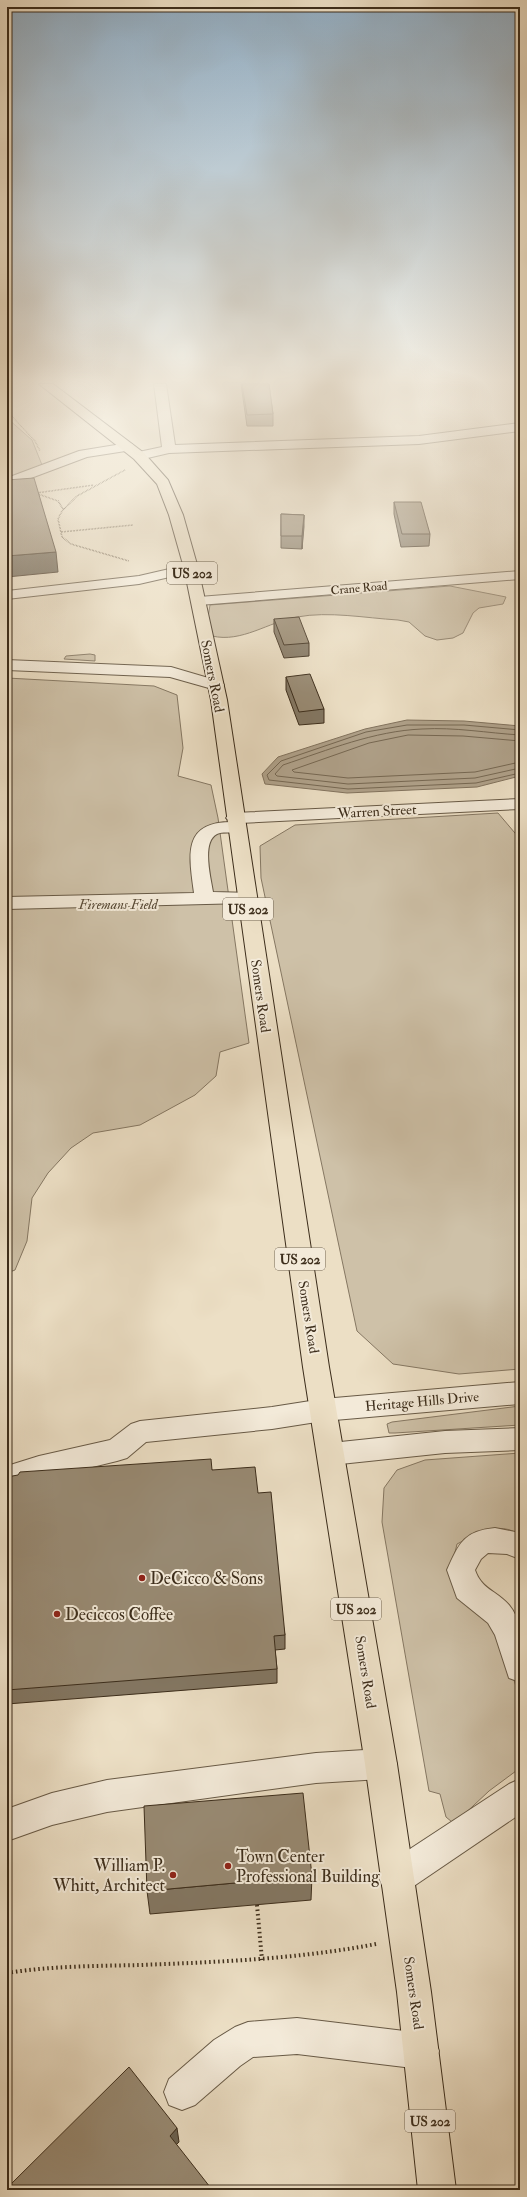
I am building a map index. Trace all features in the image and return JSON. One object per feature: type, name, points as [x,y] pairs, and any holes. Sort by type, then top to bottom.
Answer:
[{"type":"main road","name":"Somers Road","points":[[165,487],[170,497],[191,568],[216,685],[235,823],[323,1410],[381,1764],[421,2052],[437,2190]]},
{"type":"street","points":[[7,595],[140,580],[191,568]]},
{"type":"street","name":"Crane Road","points":[[199,601],[520,575]]},
{"type":"street","points":[[7,666],[171,672],[216,685]]},
{"type":"street","name":"Warren Street","points":[[204,898],[199,851],[202,838],[212,830],[235,823],[520,804]]},
{"type":"street","points":[[7,904],[246,897]]},
{"type":"street","name":"Heritage Hills Drive","points":[[7,1478],[39,1468],[117,1450],[140,1432],[272,1418],[323,1410],[520,1393]]},
{"type":"street","points":[[330,1454],[445,1442],[520,1439]]},
{"type":"street","points":[[520,1547],[514,1542],[488,1540],[471,1549],[461,1570],[467,1589],[498,1614],[508,1630],[520,1668]]},
{"type":"street","points":[[7,1825],[52,1809],[107,1796],[316,1768],[381,1764]]},
{"type":"street","points":[[396,1878],[520,1795]]},
{"type":"street","points":[[182,2092],[227,2053],[248,2040],[298,2036],[421,2052]]},
{"type":"path","points":[[63,509],[58,501],[51,498],[30,494],[85,487]]},
{"type":"path","points":[[95,487],[63,509],[58,519],[62,537],[71,544],[133,563]]},
{"type":"path","points":[[61,532],[133,525]]},
{"type":"path","points":[[257,1905],[262,1960]]},
{"type":"path","points":[[7,1973],[124,1965],[262,1960],[336,1953],[406,1938]]},
{"type":"green space","points":[[450,586],[506,597],[503,604],[479,608],[473,613],[463,633],[453,638],[437,640],[425,636],[409,622],[347,616],[309,615],[297,617],[234,637],[212,636],[207,624],[210,605]]},
{"type":"green space","points":[[95,655],[95,661],[64,659],[66,656]]},
{"type":"green space","name":"Firemans Field","points":[[7,678],[154,686],[177,695],[183,748],[178,776],[211,785],[218,818],[249,1043],[220,1052],[216,1076],[195,1095],[140,1125],[93,1133],[71,1148],[48,1173],[32,1198],[27,1241],[15,1270],[7,1273]]},
{"type":"green space","points":[[498,813],[520,839],[520,1369],[459,1374],[393,1364],[357,1331],[261,878],[260,846],[295,825]]},
{"type":"green space","points":[[520,1406],[520,1425],[389,1433],[387,1424],[392,1422]]},
{"type":"green space","points":[[520,1453],[520,1535],[504,1529],[488,1530],[480,1533],[457,1544],[452,1565],[496,1629],[501,1648],[514,1680],[520,1700],[520,1768],[489,1791],[457,1821],[452,1822],[446,1817],[440,1794],[429,1791],[382,1522],[384,1488],[397,1470],[425,1460]]},
{"type":"water","points":[[407,720],[464,721],[520,726],[520,776],[477,787],[347,793],[265,784],[262,774],[278,757],[365,729]]},
{"type":"building","points":[[7,487],[37,487],[56,552],[7,556]]},
{"type":"building","points":[[394,502],[421,502],[430,534],[402,534]]},
{"type":"building","points":[[281,514],[304,515],[302,536],[281,536]]},
{"type":"building","points":[[299,617],[309,643],[284,645],[274,619]]},
{"type":"building","points":[[310,674],[324,709],[299,712],[286,677]]},
{"type":"building","name":"DeCicco & Sons","points":[[211,1459],[212,1470],[255,1467],[258,1493],[271,1492],[285,1635],[274,1636],[277,1669],[7,1690],[7,1477],[18,1475],[20,1472]]},
{"type":"building","name":"Town Center Professional Building","points":[[303,1793],[312,1876],[147,1891],[144,1806]]},
{"type":"building","points":[[129,2067],[177,2128],[170,2136],[210,2187],[207,2190],[7,2190],[7,2188]]},
{"type":"place","name":"DeCicco & Sons","points":[[142,1578]]},
{"type":"place","name":"Deciccos Coffee","points":[[57,1614]]},
{"type":"place","name":"Town Center Professional Building","points":[[228,1866]]},
{"type":"place","name":"William P. Whitt, Architect","points":[[173,1875]]}]
